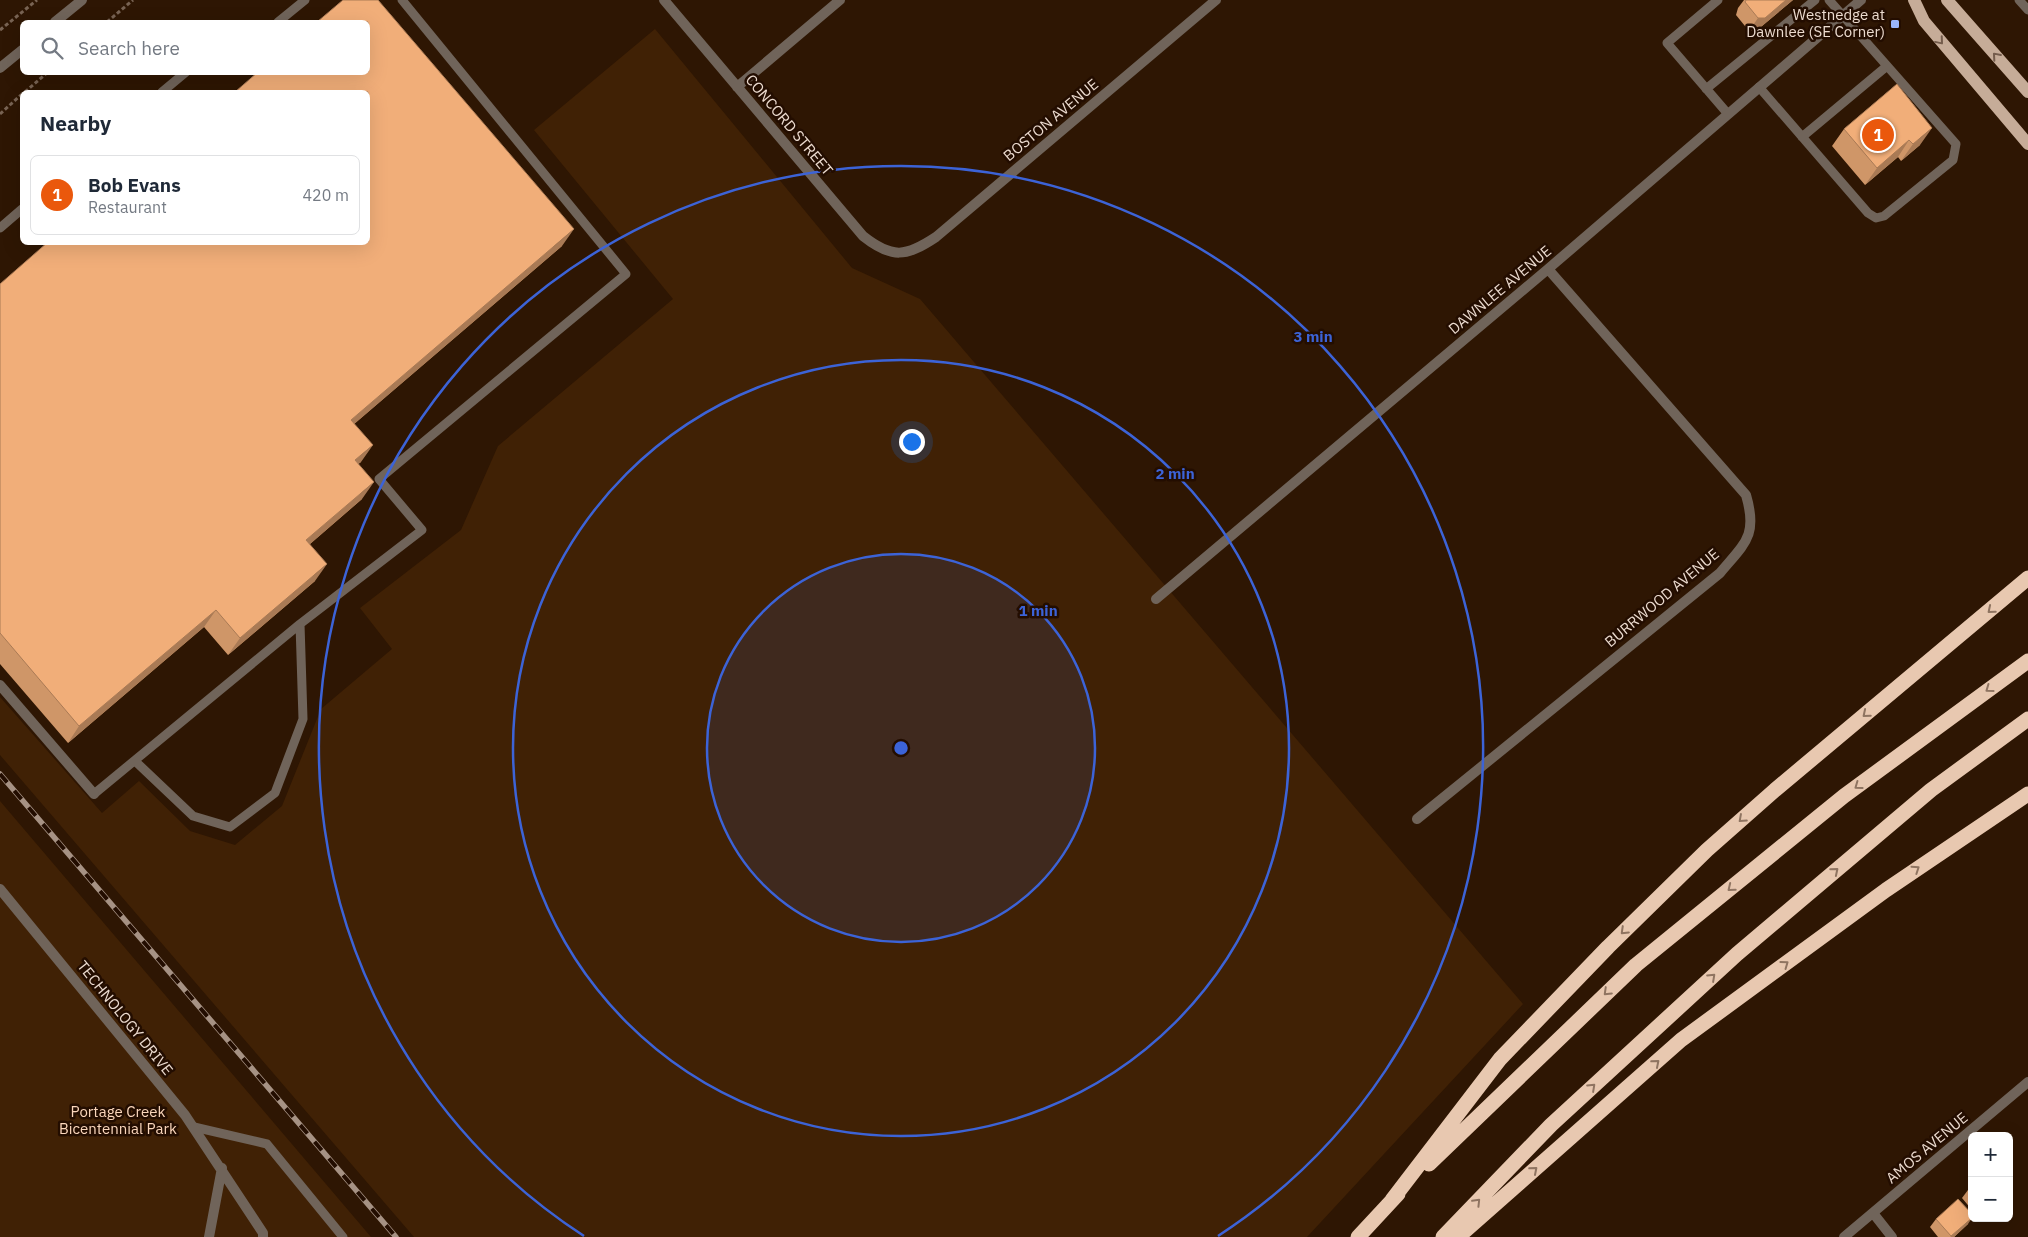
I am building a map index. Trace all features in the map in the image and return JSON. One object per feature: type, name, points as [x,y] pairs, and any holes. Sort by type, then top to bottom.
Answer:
[{"type":"highway","points":[[1392,1200],[1500,1059],[1636,919],[1707,850],[1775,790],[2028,578]]},
{"type":"highway","points":[[1358,1237],[1392,1200],[1636,965],[1844,796],[2028,661]]},
{"type":"highway","points":[[1444,1237],[1551,1125],[1737,954],[1931,790],[2028,719]]},
{"type":"highway","points":[[1458,1237],[1681,1040],[1886,890],[2028,794]]},
{"type":"main road","points":[[1914,0],[1924,22],[2028,144]]},
{"type":"main road","points":[[1947,0],[2028,92]]},
{"type":"street","points":[[57,20],[82,0]]},
{"type":"street","name":"CONCORD STREET","points":[[664,0],[863,236],[879,248],[901,253]]},
{"type":"street","points":[[737,87],[840,0]]},
{"type":"street","name":"BOSTON AVENUE","points":[[901,253],[924,245],[936,237],[1216,0]]},
{"type":"street","name":"DAWNLEE AVENUE","points":[[1156,599],[1548,269],[1861,0]]},
{"type":"street","points":[[0,68],[20,52]]},
{"type":"street","name":"BURRWOOD AVENUE","points":[[1417,819],[1720,573],[1749,536],[1752,516],[1746,495],[1548,269]]},
{"type":"street","points":[[0,685],[94,794]]},
{"type":"street","name":"TECHNOLOGY DRIVE","points":[[0,889],[194,1127],[263,1233],[263,1237]]},
{"type":"street","name":"AMOS AVENUE","points":[[1844,1237],[2028,1082]]},
{"type":"street","points":[[209,1237],[222,1168]]},
{"type":"street","points":[[1873,1213],[1892,1237]]},
{"type":"lane","points":[[280,20],[305,0]]},
{"type":"lane","points":[[94,794],[300,624],[422,530],[380,479],[626,274],[402,0]]},
{"type":"lane","points":[[1718,0],[1667,42],[1728,114]]},
{"type":"lane","points":[[1706,89],[1815,0]]},
{"type":"lane","points":[[1760,87],[1868,213],[1876,218],[1884,216],[1954,160],[1956,144],[1842,16],[1830,0]]},
{"type":"lane","points":[[2019,0],[2028,10]]},
{"type":"lane","points":[[1802,137],[1887,66]]},
{"type":"lane","points":[[164,90],[182,75]]},
{"type":"lane","points":[[0,228],[20,211]]},
{"type":"lane","points":[[135,761],[193,816],[230,827],[275,793],[303,718],[300,624]]},
{"type":"lane","points":[[194,1127],[266,1144],[343,1237]]},
{"type":"path","points":[[0,30],[37,0]]},
{"type":"path","points":[[109,20],[134,0]]},
{"type":"path","points":[[27,90],[45,75]]},
{"type":"path","points":[[0,114],[20,96]]},
{"type":"green space","points":[[655,29],[852,268],[920,299],[1523,1004],[1307,1237],[414,1237],[0,755],[0,697],[102,813],[139,781],[190,831],[235,845],[282,806],[321,709],[392,649],[360,608],[461,530],[498,446],[673,299],[534,130]]},
{"type":"green space","name":"Portage Creek Bicentennial Park","points":[[0,801],[371,1237],[0,1237]]},
{"type":"building","points":[[343,0],[378,0],[574,229],[351,420],[373,445],[355,460],[374,482],[306,540],[327,564],[240,638],[216,610],[79,726],[0,633],[0,284],[45,245],[370,245],[370,90],[237,90],[255,75],[370,75],[370,20],[319,20]]},
{"type":"building","points":[[1746,0],[1786,0],[1765,18],[1758,18],[1745,2]]},
{"type":"building","points":[[1897,84],[1932,128],[1913,144],[1909,140],[1877,168],[1844,129]]},
{"type":"building","points":[[1958,1199],[1968,1210],[1968,1221],[1951,1236],[1936,1219]]},
{"type":"railway","points":[[0,774],[396,1237]]},
{"type":"place","name":"Westnedge at Dawnlee (SE Corner)","points":[[1895,24]]},
{"type":"place","name":"Bob Evans","points":[[1878,135]]}]
